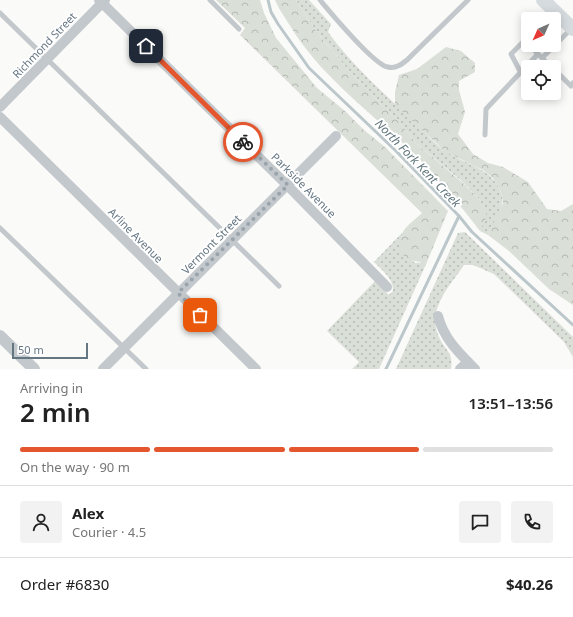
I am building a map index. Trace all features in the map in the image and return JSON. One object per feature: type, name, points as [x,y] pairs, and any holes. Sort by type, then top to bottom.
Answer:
[{"type":"main road","points":[[543,0],[549,12]]},
{"type":"main road","points":[[561,22],[572,29]]},
{"type":"street","name":"Richmond Street","points":[[0,107],[102,1]]},
{"type":"street","name":"Parkside Avenue","points":[[102,1],[288,185],[388,287]]},
{"type":"street","name":"Arline Avenue","points":[[0,117],[256,369]]},
{"type":"street","name":"Vermont Street","points":[[103,369],[336,136]]},
{"type":"street","points":[[438,316],[444,335],[464,365],[475,369]]},
{"type":"street","points":[[0,336],[34,369]]},
{"type":"lane","points":[[210,0],[239,29]]},
{"type":"lane","points":[[320,0],[377,62],[392,68],[400,66],[407,60],[468,0]]},
{"type":"lane","points":[[0,13],[233,239],[279,286]]},
{"type":"lane","points":[[536,60],[572,29]]},
{"type":"lane","points":[[485,135],[486,109],[521,73],[511,54],[521,46]]},
{"type":"lane","points":[[536,52],[544,60]]},
{"type":"lane","points":[[561,76],[571,86],[573,83]]},
{"type":"lane","points":[[0,228],[125,347],[146,369]]},
{"type":"green space","points":[[216,0],[260,0],[264,13],[276,38],[317,88],[385,147],[448,211],[427,262],[409,259],[401,252],[400,247],[403,231],[422,213],[240,35],[245,28]]},
{"type":"green space","points":[[275,0],[296,0],[316,31],[349,71],[398,121],[417,144],[463,183],[480,200],[487,216],[480,231],[426,166],[328,74],[301,42],[281,12]]},
{"type":"green space","points":[[296,0],[309,0],[331,24],[328,32],[347,56],[434,142],[447,152],[485,172],[492,178],[501,193],[502,203],[499,214],[488,235],[480,231],[486,216],[480,200],[463,182],[417,144],[398,121],[349,71],[316,31]]},
{"type":"green space","points":[[446,47],[461,51],[475,63],[475,72],[459,81],[459,90],[465,112],[458,134],[473,154],[488,163],[503,167],[528,182],[547,209],[561,211],[573,204],[573,305],[549,289],[509,251],[488,235],[503,203],[501,192],[493,178],[483,170],[446,152],[395,105],[395,92],[399,75],[417,69]]},
{"type":"green space","points":[[465,232],[573,337],[573,357],[564,342],[494,274],[473,265],[464,265],[440,300],[435,320],[436,330],[451,356],[451,369],[396,369],[458,233]]},
{"type":"green space","points":[[402,233],[400,247],[415,263],[427,262],[379,369],[352,369],[359,362],[327,331],[375,281],[389,295],[393,291],[390,279],[374,262]]},
{"type":"waterway","name":"North Fork Kent Creek","points":[[268,0],[271,12],[278,24],[309,68],[396,151],[459,216],[472,232],[573,325]]},
{"type":"waterway","points":[[386,369],[459,216]]},
{"type":"way so far","points":[[200,315],[178,293],[288,185],[243,142]]},
{"type":"route","points":[[146,46],[243,142]]}]
